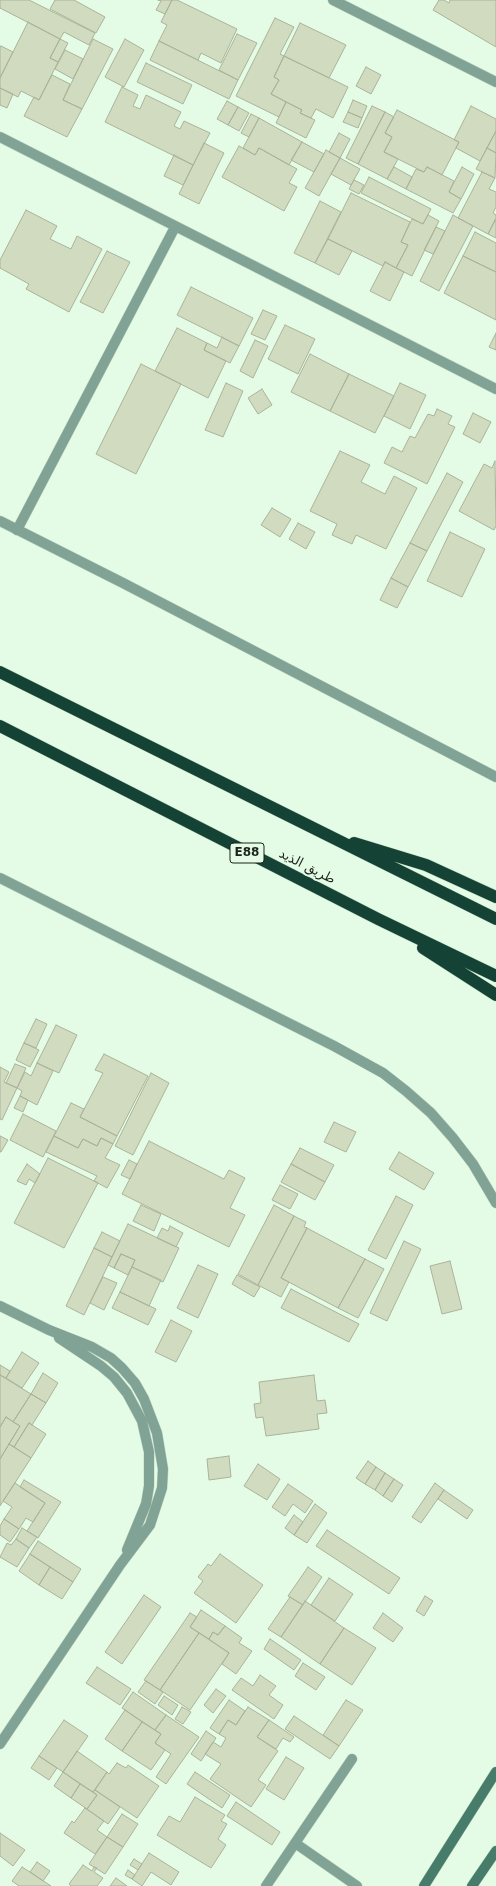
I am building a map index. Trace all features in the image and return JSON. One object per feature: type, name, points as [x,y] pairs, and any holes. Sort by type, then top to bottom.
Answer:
[{"type":"highway","points":[[0,672],[496,919]]},
{"type":"highway","name":"طريق الذيد","points":[[0,726],[378,919],[496,976]]},
{"type":"highway","points":[[334,838],[371,847],[426,865],[496,897]]},
{"type":"highway","points":[[378,919],[496,995]]},
{"type":"main road","points":[[424,1886],[496,1772]]},
{"type":"main road","points":[[472,1886],[496,1851]]},
{"type":"street","points":[[333,0],[496,82]]},
{"type":"street","points":[[0,137],[175,228],[496,389]]},
{"type":"street","points":[[17,530],[175,228]]},
{"type":"street","points":[[0,521],[130,586],[496,777]]},
{"type":"street","points":[[0,878],[334,1046],[383,1073],[431,1113],[453,1138],[473,1164],[496,1203]]},
{"type":"street","points":[[0,1306],[49,1330],[92,1347],[111,1358],[122,1368],[135,1383],[144,1399],[157,1433],[163,1469],[162,1488],[150,1525],[120,1565],[0,1744]]},
{"type":"street","points":[[49,1330],[101,1366],[114,1377],[135,1406],[142,1421],[149,1452],[150,1471],[146,1504],[120,1565]]},
{"type":"street","points":[[145,1434],[157,1433]]},
{"type":"street","points":[[266,1886],[352,1759]]},
{"type":"street","points":[[295,1843],[357,1886]]},
{"type":"building","points":[[0,0],[29,0],[95,33],[89,45],[64,32],[60,39],[0,8]]},
{"type":"building","points":[[55,0],[74,0],[105,17],[96,33],[50,9]]},
{"type":"building","points":[[158,0],[172,0],[165,14],[156,10],[161,1]]},
{"type":"building","points":[[172,0],[177,0],[237,29],[221,63],[201,53],[198,60],[159,41],[167,25],[161,22]]},
{"type":"building","points":[[439,0],[444,0],[449,3],[450,0],[496,0],[496,47],[433,10]]},
{"type":"building","points":[[275,18],[294,27],[280,54],[284,56],[274,77],[279,80],[271,94],[286,102],[279,117],[236,96]]},
{"type":"building","points":[[28,22],[60,39],[50,58],[58,62],[39,100],[21,91],[18,97],[0,88],[0,78]]},
{"type":"building","points":[[300,23],[346,45],[329,78],[284,56]]},
{"type":"building","points":[[237,34],[257,43],[238,80],[219,70]]},
{"type":"building","points":[[60,39],[68,43],[58,62],[50,58]]},
{"type":"building","points":[[93,39],[113,49],[82,109],[63,100]]},
{"type":"building","points":[[125,39],[144,50],[124,87],[105,77]]},
{"type":"building","points":[[159,41],[238,80],[229,99],[150,60]]},
{"type":"building","points":[[1,46],[13,52],[0,78],[0,48]]},
{"type":"building","points":[[65,50],[83,59],[73,79],[55,69]]},
{"type":"building","points":[[284,56],[348,87],[333,118],[316,109],[311,118],[300,113],[302,110],[271,94],[279,80],[274,77]]},
{"type":"building","points":[[146,63],[192,85],[183,104],[137,82]]},
{"type":"building","points":[[366,67],[381,75],[371,94],[356,86]]},
{"type":"building","points":[[52,75],[70,84],[63,100],[82,109],[67,137],[24,116],[34,97],[39,100]]},
{"type":"building","points":[[122,87],[138,95],[133,106],[140,109],[146,95],[181,112],[174,126],[180,129],[184,121],[210,133],[193,165],[105,122]]},
{"type":"building","points":[[0,88],[13,94],[7,108],[0,105]]},
{"type":"building","points":[[353,100],[367,106],[362,118],[348,112]]},
{"type":"building","points":[[227,101],[238,107],[228,125],[217,119]]},
{"type":"building","points":[[286,102],[302,110],[300,113],[315,120],[306,138],[276,123]]},
{"type":"building","points":[[372,106],[385,112],[358,164],[346,158]]},
{"type":"building","points":[[471,106],[496,119],[496,131],[480,161],[456,148],[459,142],[454,140]]},
{"type":"building","points":[[238,107],[249,113],[239,131],[228,125]]},
{"type":"building","points":[[397,110],[459,142],[442,175],[427,167],[424,172],[384,152],[392,137],[385,133]]},
{"type":"building","points":[[348,112],[362,118],[358,128],[343,122]]},
{"type":"building","points":[[385,112],[394,117],[385,133],[392,137],[384,152],[398,159],[387,179],[358,164]]},
{"type":"building","points":[[251,114],[259,118],[249,137],[241,133]]},
{"type":"building","points":[[259,118],[302,142],[289,165],[259,148],[255,155],[243,148]]},
{"type":"building","points":[[496,131],[496,153],[487,148]]},
{"type":"building","points":[[339,133],[350,139],[340,158],[329,152]]},
{"type":"building","points":[[302,142],[324,154],[314,172],[291,160]]},
{"type":"building","points":[[204,143],[224,153],[199,204],[179,194]]},
{"type":"building","points":[[239,146],[255,155],[259,148],[297,169],[289,183],[297,187],[284,211],[222,177]]},
{"type":"building","points":[[487,148],[496,153],[495,178],[476,169]]},
{"type":"building","points":[[326,150],[340,158],[319,196],[305,188]]},
{"type":"building","points":[[174,155],[193,165],[183,185],[164,176]]},
{"type":"building","points":[[340,158],[360,169],[351,185],[331,174]]},
{"type":"building","points":[[394,167],[412,177],[406,189],[387,179]]},
{"type":"building","points":[[427,167],[454,181],[449,192],[461,199],[453,213],[406,189],[416,169],[424,172]]},
{"type":"building","points":[[462,167],[474,174],[461,199],[449,192]]},
{"type":"building","points":[[482,172],[495,178],[489,189],[496,192],[496,207],[493,213],[496,215],[496,219],[488,234],[458,218]]},
{"type":"building","points":[[369,177],[431,209],[423,224],[361,193]]},
{"type":"building","points":[[354,180],[364,185],[359,194],[349,189]]},
{"type":"building","points":[[351,193],[410,222],[401,242],[408,245],[396,268],[385,262],[383,266],[328,239]]},
{"type":"building","points":[[320,201],[341,212],[315,263],[294,253]]},
{"type":"building","points":[[26,210],[57,226],[50,239],[71,249],[77,236],[102,249],[69,312],[26,289],[29,284],[0,268],[0,260]]},
{"type":"building","points":[[428,215],[439,221],[412,276],[396,268],[408,245],[401,242],[412,219],[423,224]]},
{"type":"building","points":[[453,215],[473,226],[439,291],[420,281]]},
{"type":"building","points":[[496,220],[496,238],[488,234]]},
{"type":"building","points":[[436,227],[445,231],[433,254],[424,250]]},
{"type":"building","points":[[475,232],[496,243],[496,272],[463,256]]},
{"type":"building","points":[[328,239],[352,251],[339,275],[315,263]]},
{"type":"building","points":[[107,251],[130,262],[103,313],[80,302]]},
{"type":"building","points":[[463,256],[496,272],[496,320],[444,293]]},
{"type":"building","points":[[385,262],[404,272],[390,301],[370,291]]},
{"type":"building","points":[[191,287],[253,318],[239,346],[177,315]]},
{"type":"building","points":[[263,310],[277,316],[265,340],[251,334]]},
{"type":"building","points":[[285,325],[315,339],[298,374],[268,359]]},
{"type":"building","points":[[177,328],[207,343],[204,350],[226,361],[208,398],[155,371]]},
{"type":"building","points":[[496,333],[496,350],[489,347]]},
{"type":"building","points":[[222,337],[239,346],[230,363],[204,350],[207,343],[217,348]]},
{"type":"building","points":[[255,340],[268,346],[253,378],[240,371]]},
{"type":"building","points":[[310,354],[349,374],[330,411],[291,392]]},
{"type":"building","points":[[141,364],[181,384],[136,474],[96,454]]},
{"type":"building","points":[[349,374],[394,396],[375,433],[330,411]]},
{"type":"building","points":[[226,383],[243,391],[223,437],[205,430]]},
{"type":"building","points":[[400,383],[426,395],[410,429],[384,416]]},
{"type":"building","points":[[262,389],[272,405],[258,414],[248,398]]},
{"type":"building","points":[[437,409],[452,416],[448,424],[455,427],[427,484],[384,463],[392,447],[402,452],[410,436],[415,438],[428,414],[434,416]]},
{"type":"building","points":[[473,413],[491,422],[480,443],[463,434]]},
{"type":"building","points":[[340,451],[370,465],[361,482],[385,494],[394,476],[417,488],[386,549],[356,535],[352,544],[332,535],[337,524],[310,511]]},
{"type":"building","points":[[495,461],[496,526],[494,530],[459,511],[484,464],[492,468]]},
{"type":"building","points":[[447,473],[463,482],[427,551],[410,543]]},
{"type":"building","points":[[272,508],[291,519],[280,537],[261,525]]},
{"type":"building","points":[[298,523],[315,532],[306,549],[289,539]]},
{"type":"building","points":[[450,532],[485,549],[462,597],[427,581]]},
{"type":"building","points":[[410,543],[427,551],[408,587],[391,578]]},
{"type":"building","points":[[391,578],[408,587],[397,608],[380,600]]},
{"type":"building","points":[[36,1019],[47,1024],[36,1048],[24,1043]]},
{"type":"building","points":[[56,1025],[77,1035],[59,1073],[37,1063]]},
{"type":"building","points":[[24,1043],[39,1050],[30,1067],[16,1060]]},
{"type":"building","points":[[104,1054],[148,1076],[117,1136],[80,1117],[103,1073],[95,1070]]},
{"type":"building","points":[[37,1063],[53,1071],[37,1105],[20,1096],[22,1091],[17,1088],[25,1072],[31,1076]]},
{"type":"building","points":[[15,1064],[26,1068],[17,1088],[6,1083]]},
{"type":"building","points":[[0,1067],[9,1072],[4,1082],[17,1088],[2,1120],[0,1119]]},
{"type":"building","points":[[151,1073],[169,1083],[133,1155],[115,1146]]},
{"type":"building","points":[[20,1096],[28,1100],[23,1112],[14,1108]]},
{"type":"building","points":[[71,1103],[84,1109],[80,1117],[117,1136],[113,1144],[101,1138],[97,1146],[83,1139],[78,1148],[54,1136]]},
{"type":"building","points":[[23,1114],[56,1131],[43,1157],[10,1140]]},
{"type":"building","points":[[334,1122],[356,1132],[346,1152],[324,1142]]},
{"type":"building","points":[[0,1136],[8,1140],[1,1152],[0,1152]]},
{"type":"building","points":[[54,1136],[78,1148],[83,1139],[97,1146],[101,1138],[113,1144],[105,1158],[120,1165],[107,1188],[94,1181],[97,1176],[46,1152]]},
{"type":"building","points":[[149,1141],[224,1179],[229,1170],[245,1178],[230,1208],[245,1215],[229,1247],[122,1194]]},
{"type":"building","points":[[300,1148],[334,1165],[325,1182],[291,1164]]},
{"type":"building","points":[[399,1152],[434,1173],[424,1190],[389,1169]]},
{"type":"building","points":[[48,1158],[98,1183],[64,1248],[14,1223]]},
{"type":"building","points":[[129,1160],[137,1164],[130,1179],[121,1175]]},
{"type":"building","points":[[27,1164],[40,1174],[35,1183],[29,1179],[26,1185],[17,1181]]},
{"type":"building","points":[[291,1164],[325,1182],[315,1200],[281,1182]]},
{"type":"building","points":[[280,1185],[298,1194],[290,1209],[272,1200]]},
{"type":"building","points":[[396,1196],[413,1205],[386,1259],[368,1250]]},
{"type":"building","points":[[141,1205],[161,1214],[154,1231],[133,1221]]},
{"type":"building","points":[[274,1205],[294,1216],[258,1285],[238,1274]]},
{"type":"building","points":[[294,1216],[306,1222],[304,1227],[307,1228],[281,1278],[289,1282],[281,1297],[258,1285]]},
{"type":"building","points":[[128,1224],[179,1248],[163,1282],[132,1267],[135,1260],[121,1254],[114,1268],[108,1265]]},
{"type":"building","points":[[170,1226],[183,1233],[176,1247],[157,1238],[162,1228],[168,1231]]},
{"type":"building","points":[[307,1228],[365,1259],[338,1308],[281,1278]]},
{"type":"building","points":[[102,1232],[120,1241],[112,1257],[94,1248]]},
{"type":"building","points":[[404,1241],[421,1249],[387,1321],[370,1313]]},
{"type":"building","points":[[94,1248],[112,1257],[84,1315],[66,1306]]},
{"type":"building","points":[[121,1254],[135,1260],[128,1275],[114,1268]]},
{"type":"building","points":[[365,1259],[384,1269],[358,1318],[338,1308]]},
{"type":"building","points":[[450,1261],[462,1309],[442,1314],[430,1266]]},
{"type":"building","points":[[198,1265],[218,1274],[198,1318],[177,1308]]},
{"type":"building","points":[[132,1267],[161,1280],[149,1306],[120,1292]]},
{"type":"building","points":[[237,1275],[260,1287],[254,1297],[232,1284]]},
{"type":"building","points":[[103,1277],[117,1283],[104,1310],[90,1303]]},
{"type":"building","points":[[291,1289],[359,1324],[349,1342],[281,1308]]},
{"type":"building","points":[[120,1292],[156,1309],[148,1325],[112,1308]]},
{"type":"building","points":[[171,1320],[192,1331],[176,1362],[155,1352]]},
{"type":"building","points":[[22,1352],[39,1363],[22,1388],[6,1378]]},
{"type":"building","points":[[0,1365],[10,1371],[6,1378],[0,1375]]},
{"type":"building","points":[[43,1373],[58,1383],[46,1403],[31,1394]]},
{"type":"building","points":[[0,1375],[31,1394],[13,1422],[6,1417],[0,1427]]},
{"type":"building","points":[[314,1375],[317,1401],[325,1400],[327,1413],[317,1414],[319,1429],[266,1436],[263,1417],[256,1418],[254,1404],[261,1403],[259,1382]]},
{"type":"building","points":[[31,1394],[46,1403],[32,1425],[29,1423],[14,1447],[9,1444],[20,1426],[13,1422]]},
{"type":"building","points":[[6,1417],[20,1426],[0,1459],[0,1427]]},
{"type":"building","points":[[29,1423],[46,1434],[31,1458],[14,1447]]},
{"type":"building","points":[[9,1444],[31,1458],[0,1506],[0,1459]]},
{"type":"building","points":[[229,1456],[231,1477],[209,1480],[207,1459]]},
{"type":"building","points":[[368,1461],[376,1467],[365,1484],[356,1478]]},
{"type":"building","points":[[258,1464],[280,1479],[267,1500],[244,1486]]},
{"type":"building","points":[[376,1467],[385,1473],[375,1490],[365,1484]]},
{"type":"building","points":[[385,1473],[394,1479],[383,1496],[375,1490]]},
{"type":"building","points":[[394,1479],[403,1485],[392,1502],[383,1496]]},
{"type":"building","points":[[24,1480],[61,1502],[38,1538],[27,1531],[45,1503],[20,1487]]},
{"type":"building","points":[[15,1483],[45,1503],[33,1522],[26,1518],[19,1529],[4,1519],[12,1507],[3,1501]]},
{"type":"building","points":[[435,1483],[444,1490],[421,1523],[412,1517]]},
{"type":"building","points":[[288,1484],[313,1501],[305,1513],[293,1504],[285,1516],[272,1507]]},
{"type":"building","points":[[444,1490],[473,1510],[467,1519],[438,1499]]},
{"type":"building","points":[[315,1504],[327,1513],[307,1543],[294,1535]]},
{"type":"building","points":[[294,1515],[303,1522],[294,1535],[285,1528]]},
{"type":"building","points":[[4,1519],[19,1529],[10,1542],[0,1535],[0,1526]]},
{"type":"building","points":[[22,1528],[37,1537],[29,1548],[16,1539]]},
{"type":"building","points":[[327,1530],[400,1578],[389,1594],[316,1546]]},
{"type":"building","points":[[16,1539],[29,1548],[17,1567],[0,1557],[7,1543],[11,1545]]},
{"type":"building","points":[[38,1541],[81,1569],[73,1582],[30,1554]]},
{"type":"building","points":[[30,1554],[50,1567],[39,1585],[19,1571]]},
{"type":"building","points":[[220,1554],[263,1585],[236,1623],[194,1593],[203,1581],[198,1577],[208,1564],[211,1566]]},
{"type":"building","points":[[50,1567],[73,1582],[62,1599],[39,1585]]},
{"type":"building","points":[[308,1567],[322,1577],[303,1605],[288,1596]]},
{"type":"building","points":[[329,1578],[353,1594],[335,1621],[311,1605]]},
{"type":"building","points":[[144,1595],[161,1607],[122,1664],[105,1652]]},
{"type":"building","points":[[425,1596],[433,1601],[424,1616],[416,1611]]},
{"type":"building","points":[[290,1597],[303,1605],[281,1637],[268,1629]]},
{"type":"building","points":[[305,1601],[344,1628],[320,1664],[281,1637]]},
{"type":"building","points":[[201,1610],[225,1626],[218,1635],[213,1632],[209,1639],[190,1627]]},
{"type":"building","points":[[190,1613],[197,1617],[190,1627],[199,1633],[160,1690],[144,1680]]},
{"type":"building","points":[[383,1613],[403,1628],[393,1642],[373,1628]]},
{"type":"building","points":[[225,1626],[242,1638],[239,1643],[252,1651],[236,1674],[222,1664],[229,1653],[209,1639],[213,1632],[218,1635]]},
{"type":"building","points":[[344,1628],[376,1648],[352,1685],[320,1664]]},
{"type":"building","points":[[199,1633],[229,1653],[190,1710],[160,1690]]},
{"type":"building","points":[[270,1639],[301,1660],[294,1670],[264,1649]]},
{"type":"building","points":[[303,1663],[325,1677],[316,1690],[295,1676]]},
{"type":"building","points":[[97,1667],[131,1689],[120,1705],[86,1683]]},
{"type":"building","points":[[260,1675],[276,1686],[269,1695],[283,1705],[274,1719],[232,1690],[241,1678],[253,1686]]},
{"type":"building","points":[[146,1681],[163,1692],[155,1704],[138,1692]]},
{"type":"building","points":[[216,1689],[226,1696],[213,1713],[204,1705]]},
{"type":"building","points":[[133,1692],[166,1715],[155,1730],[122,1708]]},
{"type":"building","points":[[164,1696],[178,1705],[172,1715],[158,1705]]},
{"type":"building","points":[[229,1700],[245,1711],[236,1725],[228,1720],[219,1734],[210,1728]]},
{"type":"building","points":[[346,1700],[363,1710],[339,1746],[323,1735]]},
{"type":"building","points":[[182,1707],[191,1712],[183,1724],[175,1719]]},
{"type":"building","points":[[248,1707],[269,1720],[257,1737],[278,1751],[258,1780],[266,1785],[251,1807],[210,1779],[221,1764],[205,1754],[213,1742],[221,1747],[226,1738],[219,1734],[228,1720],[236,1725]]},
{"type":"building","points":[[125,1710],[142,1722],[122,1751],[105,1739]]},
{"type":"building","points":[[166,1715],[199,1737],[166,1784],[156,1777],[171,1754],[155,1743],[161,1734],[155,1730]]},
{"type":"building","points":[[294,1716],[339,1746],[330,1759],[285,1729]]},
{"type":"building","points":[[64,1720],[88,1736],[63,1772],[39,1756]]},
{"type":"building","points":[[269,1720],[294,1737],[290,1742],[283,1738],[276,1749],[257,1737]]},
{"type":"building","points":[[142,1722],[161,1734],[155,1743],[165,1750],[151,1770],[122,1751]]},
{"type":"building","points":[[206,1731],[216,1738],[201,1761],[191,1754]]},
{"type":"building","points":[[77,1751],[107,1772],[93,1792],[63,1772]]},
{"type":"building","points":[[39,1756],[57,1768],[49,1780],[31,1768]]},
{"type":"building","points":[[286,1757],[304,1768],[284,1800],[266,1789]]},
{"type":"building","points":[[117,1763],[126,1768],[128,1765],[159,1786],[137,1818],[95,1790],[107,1772],[109,1774]]},
{"type":"building","points":[[63,1772],[80,1784],[71,1798],[54,1786]]},
{"type":"building","points":[[195,1772],[230,1795],[222,1808],[187,1784]]},
{"type":"building","points":[[80,1784],[97,1795],[87,1809],[71,1798]]},
{"type":"building","points":[[95,1790],[120,1807],[108,1824],[87,1809],[97,1795],[93,1792]]},
{"type":"building","points":[[195,1797],[225,1815],[221,1821],[227,1824],[218,1839],[226,1845],[211,1868],[157,1835],[169,1816],[180,1822]]},
{"type":"building","points":[[236,1802],[280,1832],[272,1845],[227,1816]]},
{"type":"building","points":[[85,1808],[104,1821],[97,1830],[107,1837],[95,1854],[64,1833],[72,1821],[74,1823]]},
{"type":"building","points":[[122,1814],[138,1824],[123,1847],[107,1837]]},
{"type":"building","points":[[0,1833],[25,1850],[13,1866],[0,1856]]},
{"type":"building","points":[[107,1837],[123,1847],[105,1874],[89,1864]]},
{"type":"building","points":[[149,1853],[179,1872],[171,1885],[151,1872],[142,1886],[132,1879]]},
{"type":"building","points":[[134,1859],[142,1864],[138,1870],[130,1865]]},
{"type":"building","points":[[37,1862],[50,1871],[43,1881],[30,1872]]},
{"type":"building","points":[[83,1865],[92,1871],[94,1867],[97,1868],[94,1872],[103,1878],[97,1886],[71,1886],[69,1884]]},
{"type":"building","points":[[22,1867],[51,1886],[19,1886],[12,1881]]},
{"type":"building","points":[[128,1870],[135,1875],[132,1879],[125,1875]]},
{"type":"building","points":[[116,1878],[127,1886],[110,1886]]}]
